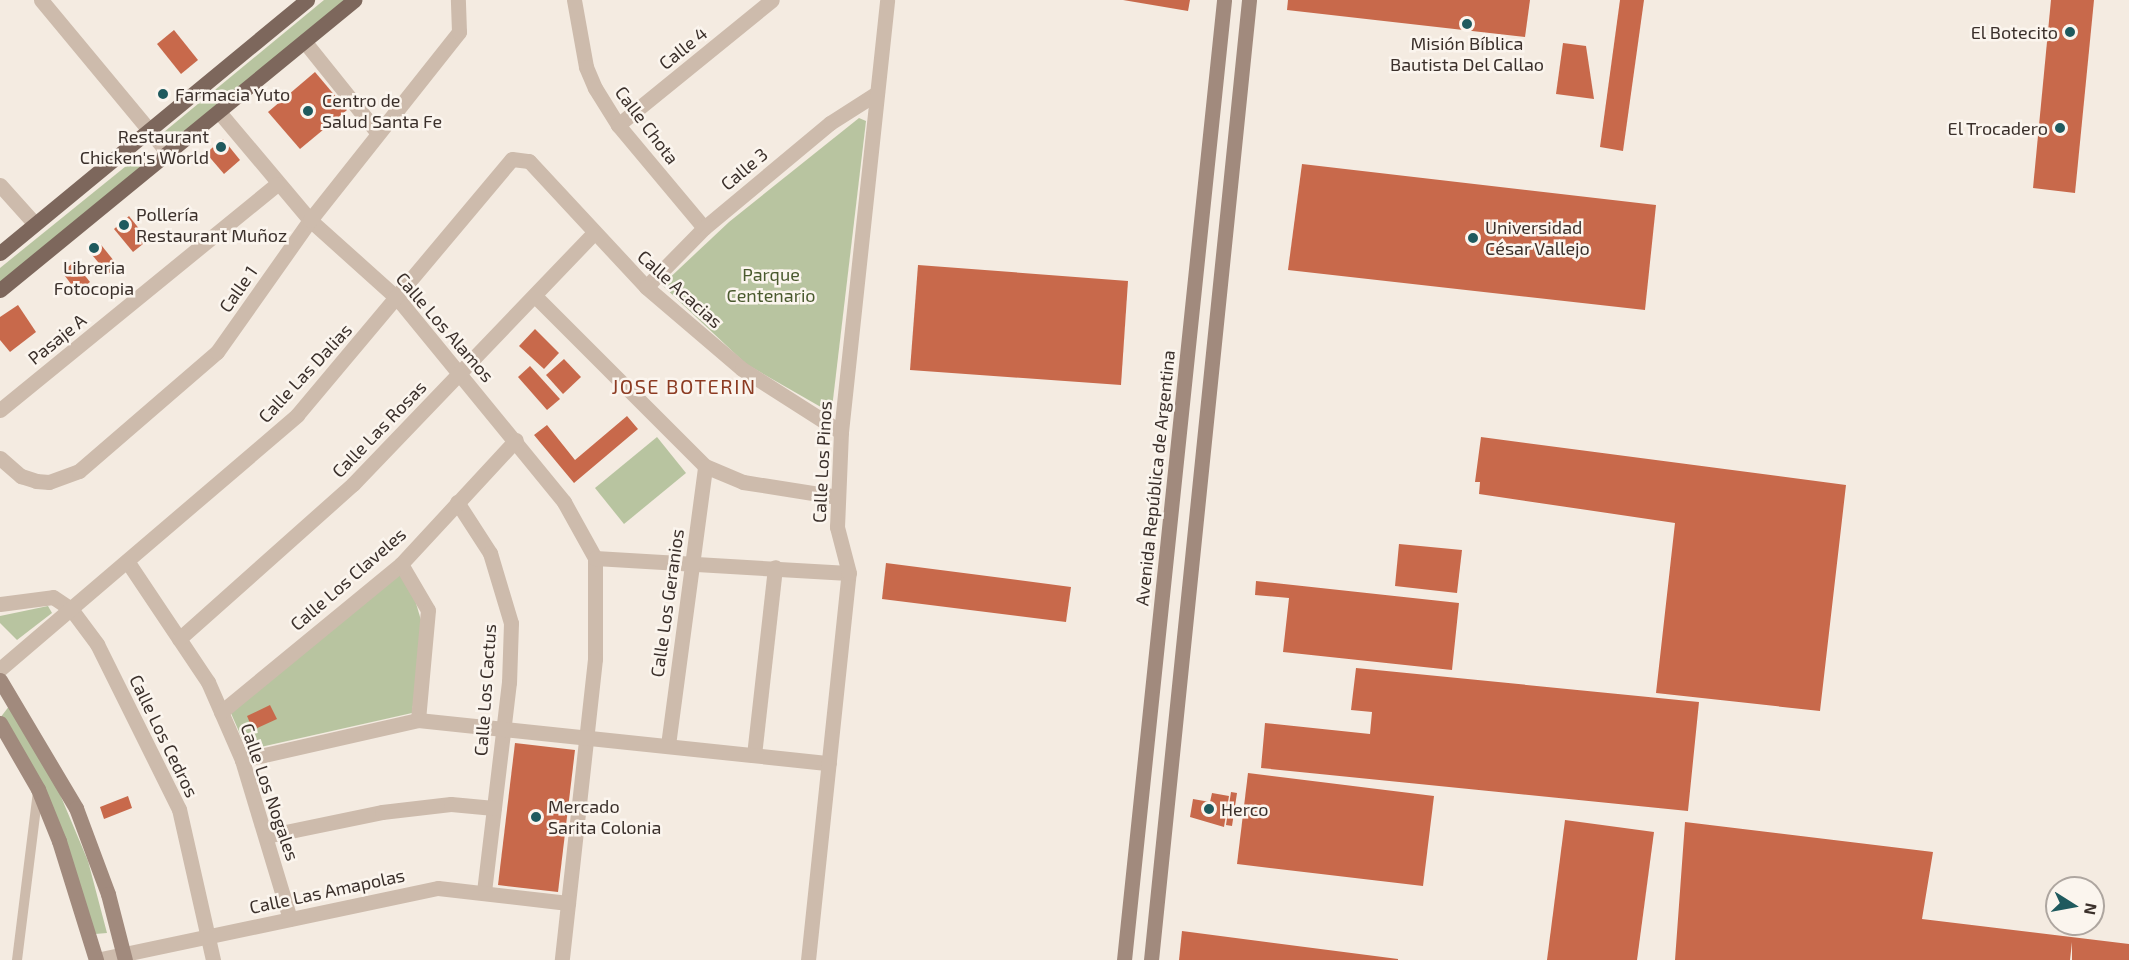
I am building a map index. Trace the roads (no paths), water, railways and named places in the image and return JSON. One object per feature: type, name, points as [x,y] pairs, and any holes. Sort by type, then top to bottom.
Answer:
[{"type":"main road","points":[[0,253],[307,0]]},
{"type":"main road","points":[[0,290],[169,154],[354,0]]},
{"type":"main road","name":"Avenida República de Argentina","points":[[1124,960],[1224,0]]},
{"type":"main road","points":[[1151,960],[1249,0]]},
{"type":"main road","points":[[1211,125],[1236,128]]},
{"type":"main road","points":[[0,680],[76,808],[104,883],[125,957]]},
{"type":"main road","points":[[0,723],[38,789],[65,857],[96,960]]},
{"type":"street","points":[[41,0],[169,154]]},
{"type":"street","name":"Calle 1","points":[[0,458],[21,476],[36,481],[49,482],[79,471],[217,352],[310,220],[377,132],[459,32],[458,0]]},
{"type":"street","name":"Calle Chota","points":[[574,0],[586,67],[618,125],[704,228]]},
{"type":"street","name":"Calle 4","points":[[618,125],[772,0]]},
{"type":"street","name":"Calle Los Pinos","points":[[808,960],[849,573],[837,527],[841,432],[887,0]]},
{"type":"street","points":[[304,41],[377,132]]},
{"type":"street","name":"Calle 3","points":[[646,286],[704,228],[830,123],[877,93]]},
{"type":"street","name":"Calle Los Alamos","points":[[219,112],[277,184],[310,220],[398,299],[516,440],[564,502],[595,558]]},
{"type":"street","name":"Calle Acacias","points":[[512,159],[529,161],[646,286],[742,369],[841,432]]},
{"type":"street","name":"Calle Las Dalias","points":[[0,669],[297,415],[398,299],[512,159]]},
{"type":"street","name":"Pasaje A","points":[[0,410],[277,184]]},
{"type":"street","points":[[0,185],[35,224]]},
{"type":"street","name":"Calle Las Rosas","points":[[178,639],[353,484],[536,297],[594,233]]},
{"type":"street","points":[[536,297],[705,466],[743,482],[838,497]]},
{"type":"street","name":"Calle Los Claveles","points":[[221,712],[401,564],[516,440]]},
{"type":"street","name":"Calle Los Geranios","points":[[668,745],[705,466]]},
{"type":"street","name":"Calle Los Cactus","points":[[457,502],[489,552],[511,623],[503,728],[484,893]]},
{"type":"street","points":[[562,960],[598,608],[595,558],[849,573]]},
{"type":"street","name":"Calle Los Nogales","points":[[127,561],[208,682],[242,760],[290,919]]},
{"type":"street","points":[[401,564],[428,610],[418,720]]},
{"type":"street","points":[[754,755],[775,567]]},
{"type":"street","points":[[0,604],[53,597],[71,609]]},
{"type":"street","name":"Calle Los Cedros","points":[[71,609],[97,644],[179,809],[213,960]]},
{"type":"street","points":[[242,760],[418,720],[829,763]]},
{"type":"street","points":[[17,960],[38,789]]},
{"type":"street","points":[[266,837],[381,812],[451,804],[494,808]]},
{"type":"street","name":"Calle Las Amapolas","points":[[96,960],[125,957],[208,936],[438,888],[568,903]]},
{"type":"place","name":"Misión Bíblica Bautista Del Callao","points":[[1467,24]]},
{"type":"place","name":"El Botecito","points":[[2070,32]]},
{"type":"place","name":"Farmacia Yuto","points":[[163,94]]},
{"type":"place","name":"Centro de Salud Santa Fe","points":[[308,111]]},
{"type":"place","name":"El Trocadero","points":[[2060,128]]},
{"type":"place","name":"Restaurant Chicken's World","points":[[221,147]]},
{"type":"place","name":"Pollería Restaurant Muñoz","points":[[124,225]]},
{"type":"place","name":"Universidad César Vallejo","points":[[1473,238]]},
{"type":"place","name":"Libreria Fotocopia","points":[[94,248]]},
{"type":"place","name":"Herco","points":[[1209,809]]},
{"type":"place","name":"Mercado Sarita Colonia","points":[[536,817]]},
{"type":"district","name":"JOSE BOTERIN","points":[[684,386]]},
{"type":"park label","name":"Parque Centenario","points":[[771,285]]}]
